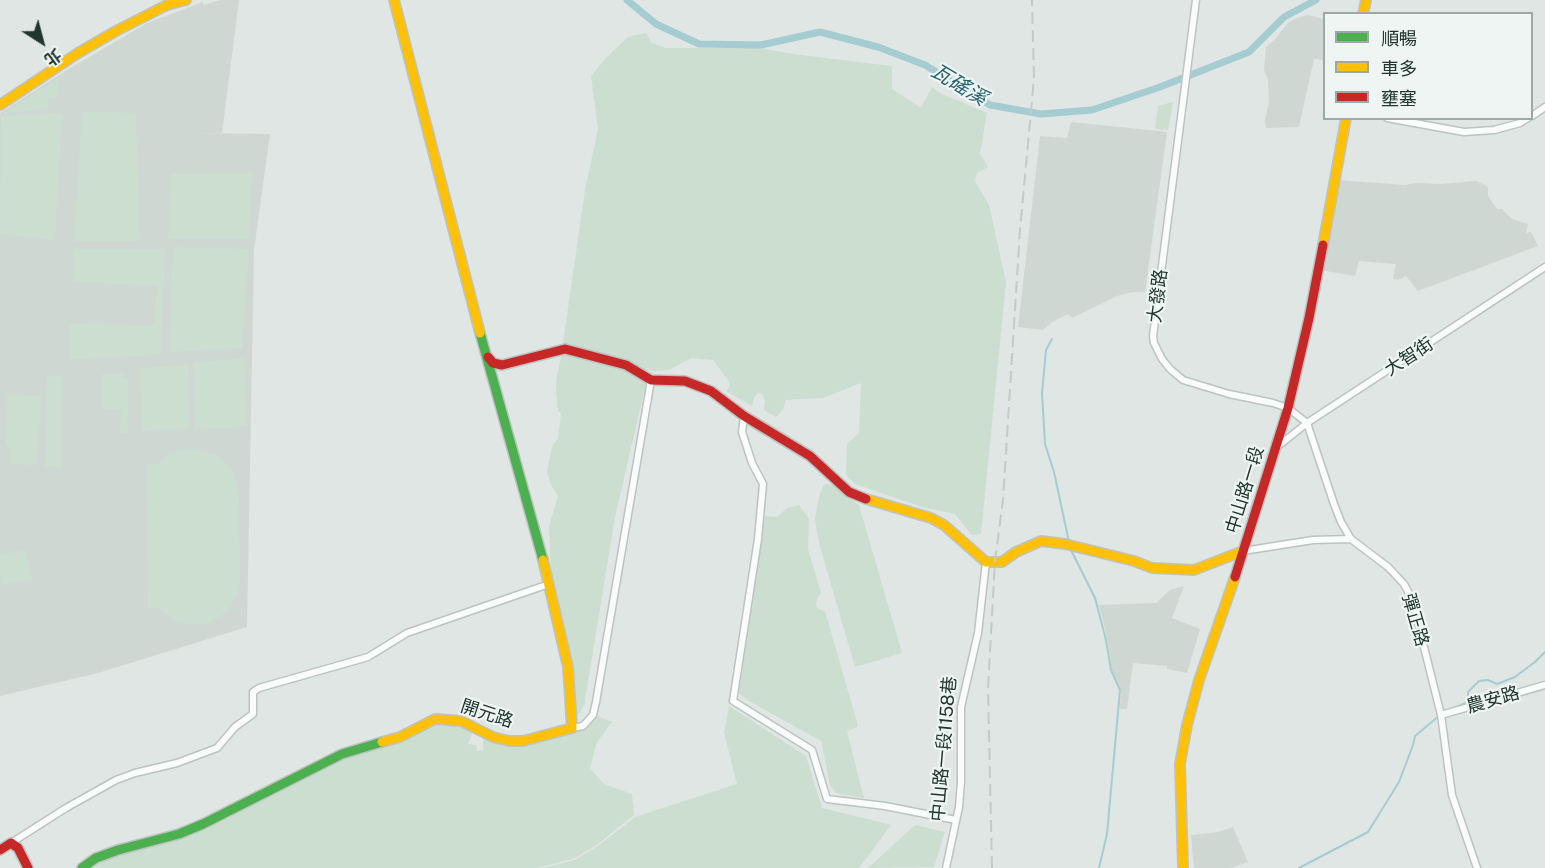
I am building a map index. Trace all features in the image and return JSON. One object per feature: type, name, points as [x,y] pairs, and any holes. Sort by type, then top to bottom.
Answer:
[{"type":"street","points":[[0,105],[88,47],[148,14],[167,5],[186,0]]},
{"type":"street","points":[[394,0],[486,355],[549,584],[568,667],[572,728],[583,726],[593,715],[596,702],[651,380]]},
{"type":"street","name":"大發路","points":[[1196,0],[1153,336],[1154,344],[1162,359],[1183,380],[1288,408]]},
{"type":"street","name":"中山路一段","points":[[1183,868],[1180,764],[1187,725],[1199,680],[1288,408],[1309,318],[1346,120]]},
{"type":"street","points":[[1398,120],[1464,132],[1494,130],[1525,120]]},
{"type":"street","name":"大智街","points":[[1275,449],[1307,423],[1545,267]]},
{"type":"street","points":[[486,355],[493,363],[502,365],[565,350],[626,365],[651,380],[685,381],[711,391],[744,416],[810,456],[849,492],[865,500],[938,522],[986,562],[1002,562],[1016,552],[1041,540],[1134,561],[1152,568],[1194,570],[1243,551],[1313,540],[1351,539]]},
{"type":"street","points":[[1288,408],[1307,423]]},
{"type":"street","points":[[744,416],[742,432],[752,463],[763,484],[758,539],[733,700],[812,750],[827,799],[885,806],[956,820]]},
{"type":"street","name":"彈正路","points":[[1307,423],[1334,504],[1351,539],[1388,567],[1404,584],[1412,599],[1441,715],[1452,795],[1477,868]]},
{"type":"street","name":"中山路一段1158巷","points":[[946,868],[961,782],[961,707],[978,633],[986,562]]},
{"type":"street","points":[[0,850],[66,808],[116,780],[135,772],[177,763],[217,748],[235,727],[253,714],[253,692],[259,688],[368,657],[407,633],[549,584]]},
{"type":"street","name":"農安路","points":[[1441,715],[1545,685]]},
{"type":"street","name":"開元路","points":[[82,868],[96,858],[118,850],[179,834],[203,824],[342,754],[400,737],[435,719],[450,718],[510,741],[523,741],[572,728]]},
{"type":"street","points":[[11,843],[18,848],[28,868]]},
{"type":"shaded area","points":[[220,0],[239,0],[222,133],[190,133],[270,134],[254,250],[247,627],[98,673],[0,696],[0,113],[147,23],[203,2],[203,5]]},
{"type":"shaded area","points":[[1308,15],[1323,19],[1323,60],[1314,59],[1299,127],[1266,128],[1265,120],[1269,102],[1268,79],[1264,70],[1266,47],[1288,23]]},
{"type":"shaded area","points":[[1071,122],[1167,132],[1145,292],[1117,296],[1072,318],[1068,314],[1052,322],[1043,330],[1018,327],[1040,136],[1067,138]]},
{"type":"shaded area","points":[[1337,180],[1405,185],[1477,181],[1488,187],[1488,196],[1497,209],[1502,209],[1512,219],[1528,224],[1526,233],[1531,232],[1538,246],[1418,291],[1406,276],[1398,280],[1393,279],[1396,264],[1359,261],[1355,276],[1320,270]]},
{"type":"shaded area","points":[[1184,586],[1172,618],[1200,629],[1187,673],[1167,669],[1167,666],[1133,663],[1127,709],[1120,709],[1121,690],[1112,670],[1099,605],[1156,603],[1170,590]]},
{"type":"shaded area","points":[[1233,827],[1248,862],[1231,868],[1194,868],[1191,835],[1218,832]]},
{"type":"green space","points":[[646,33],[652,43],[666,48],[759,48],[892,66],[892,89],[921,108],[932,87],[942,94],[987,113],[980,154],[988,167],[977,173],[975,181],[989,205],[1006,282],[981,534],[972,535],[955,514],[922,507],[855,484],[846,475],[847,444],[859,433],[861,383],[823,398],[786,400],[783,409],[776,417],[764,410],[765,400],[762,394],[758,393],[752,406],[726,391],[730,386],[728,380],[713,360],[691,358],[669,370],[652,371],[563,343],[585,190],[598,129],[591,76],[628,37]]},
{"type":"green space","points":[[60,77],[57,99],[48,99],[48,108],[2,114]]},
{"type":"green space","points":[[1173,102],[1168,130],[1155,129],[1158,106]]},
{"type":"green space","points":[[82,111],[136,115],[140,241],[74,241]]},
{"type":"green space","points":[[62,113],[55,240],[0,234],[1,116]]},
{"type":"green space","points":[[252,173],[249,239],[168,239],[171,174]]},
{"type":"green space","points":[[173,247],[249,249],[242,348],[169,352]]},
{"type":"green space","points":[[74,249],[165,249],[161,355],[69,359],[70,324],[154,325],[157,286],[73,282]]},
{"type":"green space","points":[[563,350],[622,366],[646,384],[615,517],[584,706],[577,717],[571,717],[556,619],[549,526],[558,496],[547,472],[552,446],[558,439],[561,413],[558,411],[556,388]]},
{"type":"green space","points":[[244,358],[247,427],[195,429],[193,363]]},
{"type":"green space","points":[[188,365],[189,428],[141,431],[140,368]]},
{"type":"green space","points":[[102,374],[123,374],[123,378],[128,378],[128,433],[120,433],[121,410],[101,409]]},
{"type":"green space","points":[[47,376],[63,376],[62,468],[45,466]]},
{"type":"green space","points":[[7,395],[41,396],[37,465],[11,464],[10,462],[11,452],[6,442]]},
{"type":"green space","points":[[192,448],[215,454],[223,460],[232,469],[239,491],[240,583],[237,595],[231,606],[221,616],[209,623],[194,625],[178,623],[157,608],[148,608],[146,464],[157,464],[170,453]]},
{"type":"green space","points":[[833,485],[859,505],[902,653],[855,667],[819,543],[815,519],[819,497],[823,486]]},
{"type":"green space","points":[[799,505],[809,519],[808,549],[821,593],[816,605],[818,609],[825,611],[858,726],[847,732],[864,798],[836,793],[830,785],[821,741],[749,701],[739,693],[765,516],[777,517],[787,508]]},
{"type":"green space","points":[[26,550],[32,579],[2,585],[0,555]]},
{"type":"green space","points":[[607,648],[597,716],[612,722],[597,742],[590,768],[604,784],[632,794],[634,815],[598,844],[575,858],[537,868],[87,868],[125,844],[206,820],[332,754],[396,739],[428,722],[453,723],[473,731],[468,744],[476,745],[477,751],[483,750],[483,740],[488,736],[509,742],[584,722],[588,718],[599,685]]},
{"type":"green space","points":[[729,706],[806,756],[822,808],[891,825],[859,868],[543,868],[575,860],[598,846],[635,817],[737,784],[724,733]]},
{"type":"green space","points":[[915,825],[945,832],[934,867],[868,868]]},
{"type":"waterway","name":"瓦磘溪","points":[[627,0],[656,24],[699,44],[761,45],[820,32],[878,47],[925,65],[990,105],[1041,114],[1092,110],[1160,87],[1249,52],[1284,17],[1316,0]]},
{"type":"waterway","points":[[1052,339],[1046,350],[1042,393],[1045,444],[1054,472],[1069,542]]},
{"type":"waterway","points":[[1071,550],[1095,598],[1111,670],[1120,690],[1107,834],[1099,868]]},
{"type":"waterway","points":[[1446,711],[1466,703],[1468,692],[1479,681],[1488,680],[1497,684],[1515,677],[1545,652]]},
{"type":"waterway","points":[[1299,868],[1368,832],[1399,782],[1415,736],[1439,716]]},
{"type":"railway","points":[[992,868],[988,688],[995,561],[1003,500],[1020,230],[1034,78],[1032,0]]},
{"type":"traffic: fast","points":[[480,333],[543,560]]},
{"type":"traffic: fast","points":[[82,868],[96,858],[179,834],[203,824],[342,754],[382,742]]},
{"type":"traffic: slow","points":[[0,105],[78,53],[116,31],[167,5],[186,0]]},
{"type":"traffic: slow","points":[[394,0],[480,333]]},
{"type":"traffic: slow","points":[[1363,12],[1366,0]]},
{"type":"traffic: slow","points":[[1323,245],[1346,120]]},
{"type":"traffic: slow","points":[[866,499],[931,518],[944,525],[986,562],[1002,562],[1016,552],[1041,541],[1065,544],[1134,561],[1152,568],[1194,570],[1243,551]]},
{"type":"traffic: slow","points":[[382,742],[400,737],[435,719],[461,721],[493,737],[509,741],[523,741],[572,728],[568,667],[543,560]]},
{"type":"traffic: slow","points":[[1183,868],[1180,764],[1199,680],[1235,577]]},
{"type":"traffic: jam","points":[[1235,577],[1288,408],[1323,245]]},
{"type":"traffic: jam","points":[[488,357],[493,363],[502,365],[565,349],[626,365],[651,380],[685,381],[711,391],[744,416],[810,456],[849,492],[866,499]]},
{"type":"traffic: jam","points":[[0,850],[11,843],[18,848],[28,868]]}]
